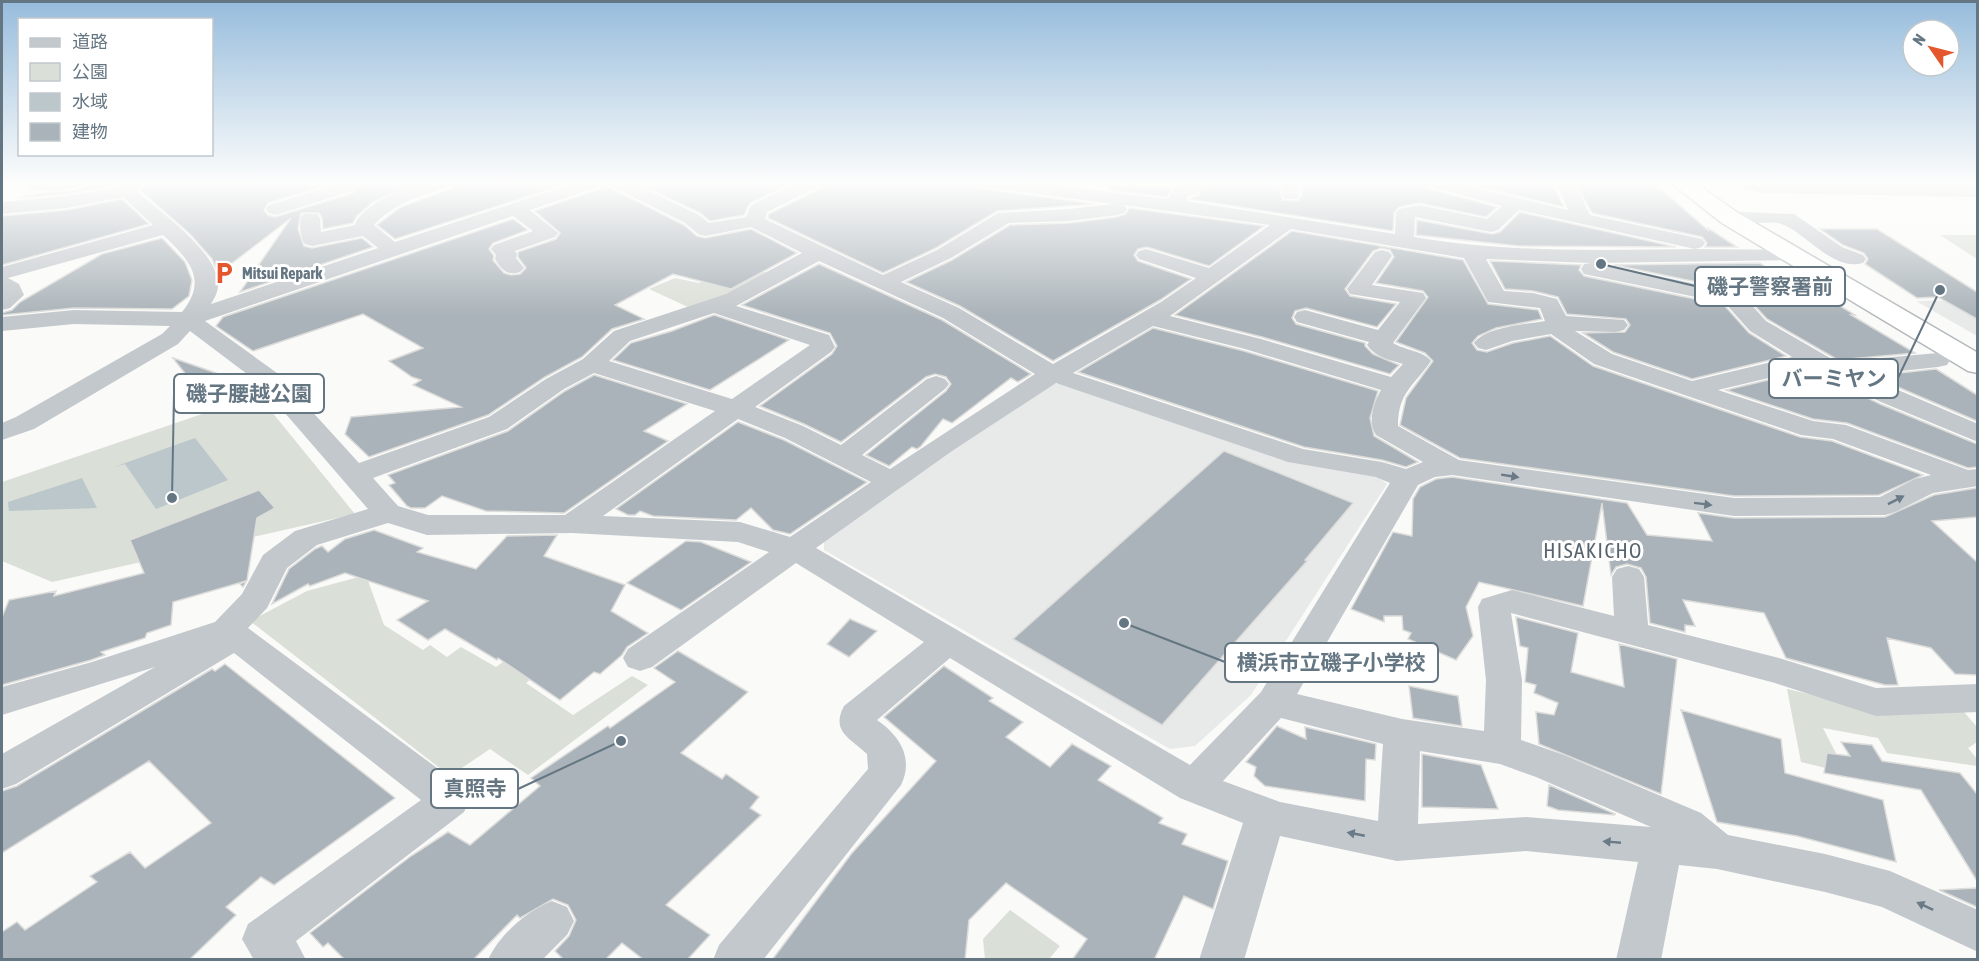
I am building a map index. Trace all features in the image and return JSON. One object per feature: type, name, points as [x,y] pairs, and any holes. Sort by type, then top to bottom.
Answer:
[{"type":"highway","points":[[1748,227],[1782,250],[1977,365]]},
{"type":"highway","points":[[1751,227],[1782,250]]},
{"type":"street","points":[[311,227],[312,240],[368,229],[392,250]]},
{"type":"street","points":[[2,324],[74,317],[188,319],[460,227]]},
{"type":"street","points":[[513,268],[505,259],[507,254],[501,249],[548,233],[540,227]]},
{"type":"street","points":[[701,227],[705,230],[722,227]]},
{"type":"street","points":[[766,227],[951,313],[1001,345],[1053,374],[1298,456],[1382,470],[1407,479]]},
{"type":"street","points":[[885,282],[944,254],[989,227]]},
{"type":"street","points":[[640,658],[942,445],[1053,374],[1150,318],[1281,227]]},
{"type":"street","points":[[1284,227],[1320,246],[1382,256],[1423,261],[1466,261],[1471,251]]},
{"type":"street","points":[[1288,227],[1471,251],[1568,257],[1743,254],[1782,250]]},
{"type":"street","points":[[1404,242],[1405,227]]},
{"type":"street","points":[[1618,227],[1743,254]]},
{"type":"street","points":[[1799,227],[1835,251],[1856,259]]},
{"type":"street","points":[[2,273],[166,228],[188,245],[203,270],[208,284],[204,296],[170,339],[25,423],[2,432]]},
{"type":"street","points":[[1471,251],[1496,297],[1549,304],[1561,332],[1603,359],[1686,389],[1810,429],[1837,431],[1971,477]]},
{"type":"street","points":[[354,475],[498,423],[555,384],[592,364],[622,336],[735,299],[818,253]]},
{"type":"street","points":[[1146,255],[1213,276]]},
{"type":"street","points":[[1382,256],[1358,289],[1414,298],[1379,345],[1394,354],[1419,361],[1395,386],[1384,407],[1385,429],[1452,467]]},
{"type":"street","points":[[1568,257],[1582,267],[1732,298],[1758,326],[1823,365],[1977,434]]},
{"type":"street","points":[[2,283],[11,289],[13,295],[2,303]]},
{"type":"street","points":[[572,524],[823,347],[821,340],[715,306]]},
{"type":"street","points":[[1305,317],[1384,339]]},
{"type":"street","points":[[1150,318],[1252,344],[1395,386]]},
{"type":"street","points":[[188,319],[268,378],[388,513],[427,525],[572,524],[740,532],[796,550],[947,642],[1013,677],[1194,787],[1266,814],[1397,843],[1526,834],[1716,851],[1825,873],[1890,890],[1977,932]]},
{"type":"street","points":[[1486,343],[1506,334],[1558,325],[1616,325]]},
{"type":"street","points":[[1686,389],[1823,365],[1938,360]]},
{"type":"street","points":[[592,364],[734,408],[794,432],[892,481]]},
{"type":"street","points":[[843,456],[936,384]]},
{"type":"street","points":[[1194,787],[1274,702],[1407,479],[1429,469],[1452,467],[1734,507],[1885,506],[1925,486],[1971,477]]},
{"type":"street","points":[[2,773],[232,633],[255,600],[274,562],[306,538],[388,513]]},
{"type":"street","points":[[1628,577],[1632,632]]},
{"type":"street","points":[[1502,749],[1504,680],[1494,607],[1512,601],[1779,671],[1876,702],[1962,696],[1977,698]]},
{"type":"street","points":[[2,701],[232,633]]},
{"type":"street","points":[[232,633],[450,800],[264,939],[284,960]]},
{"type":"street","points":[[735,960],[888,774],[889,756],[883,744],[859,727],[857,716],[947,642]]},
{"type":"street","points":[[1274,702],[1402,734],[1502,749],[1550,766],[1687,825],[1716,851]]},
{"type":"street","points":[[1397,843],[1402,734]]},
{"type":"street","points":[[1221,960],[1266,814]]},
{"type":"street","points":[[1638,960],[1662,846]]},
{"type":"street","points":[[510,960],[552,921]]},
{"type":"shaded area","points":[[1977,300],[1977,336],[1916,301]]},
{"type":"shaded area","points":[[1063,383],[1376,475],[1387,484],[1251,695],[1195,746],[1170,749],[824,550],[824,542],[948,451],[1052,384]]},
{"type":"green space","points":[[1940,235],[1977,235],[1977,259]]},
{"type":"green space","points":[[751,269],[772,274],[728,296],[688,307],[649,289],[675,278],[699,283],[721,271]]},
{"type":"green space","points":[[258,395],[355,514],[52,582],[2,561],[2,482]]},
{"type":"green space","points":[[366,575],[384,625],[423,650],[430,645],[447,657],[461,647],[496,667],[574,611],[599,625],[526,683],[573,715],[632,676],[648,685],[528,775],[490,749],[450,776],[250,621],[307,591]]},
{"type":"green space","points":[[1787,689],[1880,711],[1958,705],[1977,727],[1977,742],[1968,748],[1977,759],[1977,766],[1887,753],[1878,738],[1823,728],[1846,773],[1801,762]]},
{"type":"green space","points":[[1010,910],[1060,946],[1049,959],[985,959],[983,939]]},
{"type":"water","points":[[195,438],[228,480],[156,509],[125,464],[114,467]]},
{"type":"water","points":[[82,478],[97,508],[9,511],[8,502]]},
{"type":"building","points":[[2,227],[139,227],[2,265]]},
{"type":"building","points":[[182,227],[279,227],[218,274],[212,259]]},
{"type":"building","points":[[285,227],[298,227],[304,246],[312,248],[362,238],[373,247],[240,292]]},
{"type":"building","points":[[379,227],[433,227],[395,239]]},
{"type":"building","points":[[490,227],[524,227],[528,230],[493,243],[489,249],[494,256],[493,260],[504,273],[520,274],[526,268],[518,257],[518,252],[556,239],[560,233],[553,227],[686,227],[697,236],[705,238],[751,229],[797,253],[731,289],[673,274],[615,305],[644,319],[612,329],[582,357],[545,377],[488,415],[369,457],[345,434],[351,417],[461,407],[413,385],[421,380],[412,377],[389,361],[423,348],[363,314],[253,351],[216,326],[223,317]]},
{"type":"building","points":[[786,227],[971,227],[936,248],[883,273]]},
{"type":"building","points":[[1007,227],[1263,227],[1209,266],[1147,247],[1138,249],[1134,255],[1138,261],[1191,279],[1160,300],[1053,361],[960,306],[906,282],[952,260]]},
{"type":"building","points":[[1367,227],[1393,227],[1393,231]]},
{"type":"building","points":[[1417,227],[1454,227],[1492,234],[1500,232],[1505,227],[1586,227],[1676,247],[1519,246],[1416,235]]},
{"type":"building","points":[[1655,227],[1704,227],[1737,247],[1705,247],[1707,243],[1702,237]]},
{"type":"building","points":[[1820,229],[1877,229],[1977,292],[1977,319],[1938,297],[1917,298],[1865,264],[1868,259],[1864,253],[1843,245]]},
{"type":"building","points":[[1292,231],[1463,260],[1488,304],[1538,310],[1542,319],[1496,328],[1478,336],[1472,343],[1477,350],[1487,352],[1513,343],[1550,336],[1593,366],[1800,437],[1832,441],[1923,475],[1879,495],[1734,496],[1460,458],[1400,425],[1406,398],[1433,361],[1425,353],[1396,342],[1428,297],[1423,291],[1376,283],[1394,257],[1390,250],[1381,248],[1373,251],[1345,289],[1350,296],[1396,304],[1377,327],[1306,308],[1295,311],[1292,318],[1296,324],[1365,343],[1373,354],[1399,365],[1390,374],[1262,337],[1175,315]]},
{"type":"building","points":[[162,238],[185,262],[192,280],[189,296],[172,309],[74,308],[2,315],[102,254]]},
{"type":"building","points":[[1490,261],[1581,265],[1579,270],[1584,276],[1724,305],[1749,333],[1786,356],[1692,379],[1613,352],[1583,333],[1625,332],[1630,325],[1626,319],[1567,314],[1558,297],[1533,291],[1505,289]]},
{"type":"building","points":[[1760,263],[1794,286],[1806,285],[1915,353],[1838,360],[1767,319],[1741,291],[1614,265]]},
{"type":"building","points":[[819,264],[942,320],[1031,374],[1018,382],[1011,378],[952,423],[943,419],[921,446],[917,449],[912,447],[889,466],[866,455],[946,391],[951,384],[946,377],[935,374],[926,377],[841,442],[760,406],[832,354],[837,346],[830,333],[742,305]]},
{"type":"building","points":[[714,315],[789,340],[710,390],[613,360],[631,343]]},
{"type":"building","points":[[1153,328],[1244,351],[1378,391],[1370,418],[1374,436],[1418,462],[1406,467],[1382,460],[1304,447],[1078,372]]},
{"type":"building","points":[[173,358],[216,373],[238,399],[212,408]]},
{"type":"building","points":[[1936,369],[1977,395],[1977,421],[1872,376]]},
{"type":"building","points":[[1810,370],[1880,404],[1977,444],[1977,467],[1968,468],[1847,423],[1813,419],[1726,390]]},
{"type":"building","points":[[594,375],[687,404],[644,431],[668,441],[564,513],[486,511],[442,496],[425,508],[411,508],[389,485],[395,483],[388,475],[508,431],[565,391]]},
{"type":"building","points":[[738,422],[784,440],[867,482],[790,534],[773,530],[751,508],[736,520],[653,516],[640,511],[635,515],[628,515],[616,509]]},
{"type":"building","points":[[1224,451],[1353,503],[1305,560],[1307,561],[1162,725],[1013,639]]},
{"type":"building","points":[[1452,477],[1627,503],[1647,535],[1712,541],[1698,513],[1734,518],[1885,517],[1934,495],[1977,488],[1977,517],[1932,521],[1977,562],[1977,675],[1955,674],[1931,648],[1887,638],[1898,685],[1885,685],[1786,658],[1764,613],[1683,600],[1695,626],[1685,625],[1685,632],[1650,623],[1646,577],[1641,568],[1627,564],[1616,567],[1611,575],[1602,503],[1583,606],[1479,582],[1466,607],[1473,636],[1456,660],[1408,639],[1411,633],[1403,630],[1402,616],[1384,616],[1384,622],[1351,609],[1393,532],[1412,536],[1413,499],[1420,487],[1436,479]]},
{"type":"building","points":[[259,490],[275,508],[257,518],[247,580],[243,587],[240,584],[246,581],[173,602],[171,625],[147,633],[145,638],[101,652],[105,655],[91,660],[2,685],[2,617],[9,600],[56,591],[54,596],[144,573],[130,540]]},
{"type":"building","points":[[374,530],[423,548],[417,552],[476,569],[507,536],[557,535],[544,556],[625,585],[611,611],[648,633],[627,647],[622,655],[600,674],[594,672],[560,700],[498,658],[497,660],[445,629],[428,640],[397,620],[428,601],[345,573],[310,586],[308,584],[272,604],[289,569],[315,549],[322,546],[328,552],[345,539]]},
{"type":"building","points":[[686,541],[701,542],[751,562],[681,610],[627,583]]},
{"type":"building","points":[[1516,617],[1578,633],[1571,672],[1624,687],[1619,644],[1677,659],[1661,794],[1539,744],[1536,712],[1554,715],[1558,703],[1534,693],[1536,685],[1525,682],[1528,648],[1520,646]]},
{"type":"building","points":[[850,619],[877,631],[849,657],[827,644]]},
{"type":"building","points":[[678,651],[748,692],[681,753],[722,779],[726,774],[759,797],[750,808],[761,815],[666,905],[710,935],[687,960],[644,960],[622,943],[605,960],[564,960],[555,951],[569,936],[576,920],[568,905],[553,899],[520,918],[517,915],[473,960],[345,960],[328,943],[323,947],[310,933],[411,856],[448,832],[470,845],[540,786],[531,778],[608,726],[610,728],[675,682],[654,668]]},
{"type":"building","points":[[225,664],[395,798],[274,885],[261,877],[226,907],[236,915],[189,960],[2,960],[2,932],[17,922],[25,930],[97,882],[90,876],[130,852],[145,868],[211,823],[149,761],[2,853],[2,791],[17,786],[212,669],[215,671]]},
{"type":"building","points":[[944,666],[993,698],[989,701],[1023,722],[1006,737],[1050,767],[1072,744],[1111,766],[1098,780],[1163,818],[1159,823],[1187,834],[1182,844],[1228,861],[1213,909],[1184,896],[1154,960],[1072,960],[1087,939],[1006,883],[969,920],[965,960],[772,960],[852,853],[936,761],[884,717]]},
{"type":"building","points":[[1409,686],[1458,696],[1462,726],[1413,718]]},
{"type":"building","points":[[1681,710],[1781,739],[1785,773],[1883,800],[1896,862],[1797,836],[1717,822]]},
{"type":"building","points":[[1277,726],[1306,739],[1305,727],[1376,744],[1375,760],[1366,759],[1365,801],[1265,786],[1254,776],[1256,767],[1246,762]]},
{"type":"building","points":[[1841,742],[1872,745],[1882,761],[1960,773],[1977,794],[1977,881],[1921,790],[1824,773],[1827,753],[1850,756]]},
{"type":"building","points":[[1422,754],[1481,765],[1498,809],[1422,807]]},
{"type":"building","points":[[1549,785],[1615,814],[1558,810],[1547,806]]},
{"type":"building","points":[[1977,888],[1977,907],[1939,890]]},
{"type":"place","name":"磯子警察署前","points":[[1601,264]]},
{"type":"place","name":"Mitsui Repark","points":[[224,273]]},
{"type":"place","name":"バーミヤン","points":[[1940,290]]},
{"type":"place","name":"磯子腰越公園","points":[[172,498]]},
{"type":"place","name":"横浜市立磯子小学校","points":[[1124,623]]},
{"type":"place","name":"真照寺","points":[[621,741]]},
{"type":"district","name":"HISAKICHO","points":[[1593,551]]}]
